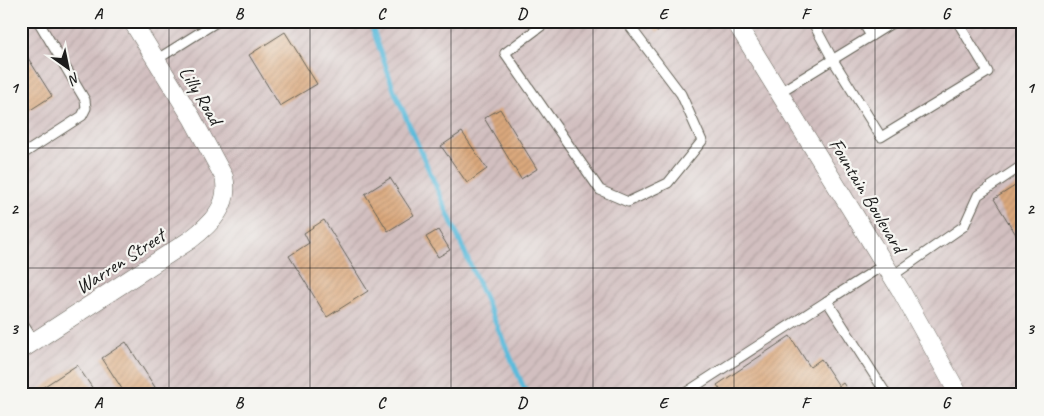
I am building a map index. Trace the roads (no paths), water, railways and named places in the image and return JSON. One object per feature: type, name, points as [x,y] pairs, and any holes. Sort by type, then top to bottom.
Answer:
[{"type":"street","name":"Lilly Road","points":[[132,21],[192,118],[224,177],[225,193]]},
{"type":"street","name":"Fountain Boulevard","points":[[735,21],[889,270],[960,395]]},
{"type":"street","name":"Warren Street","points":[[28,346],[190,240],[206,227],[219,212],[225,193]]},
{"type":"lane","points":[[24,154],[82,116],[86,108],[85,100],[38,21]]},
{"type":"lane","points":[[156,60],[217,21]]},
{"type":"lane","points":[[548,21],[505,53],[600,190],[628,202],[668,183],[702,141],[681,94],[626,21]]},
{"type":"lane","points":[[812,21],[833,60],[881,137],[988,72],[957,21]]},
{"type":"lane","points":[[862,21],[871,36]]},
{"type":"lane","points":[[780,92],[895,21]]},
{"type":"lane","points":[[682,395],[827,301],[889,270],[964,226],[978,195],[1023,165]]},
{"type":"lane","points":[[827,301],[887,395]]},
{"type":"lane","points":[[21,321],[28,346]]},
{"type":"waterway","points":[[370,21],[394,90],[527,395]]}]
